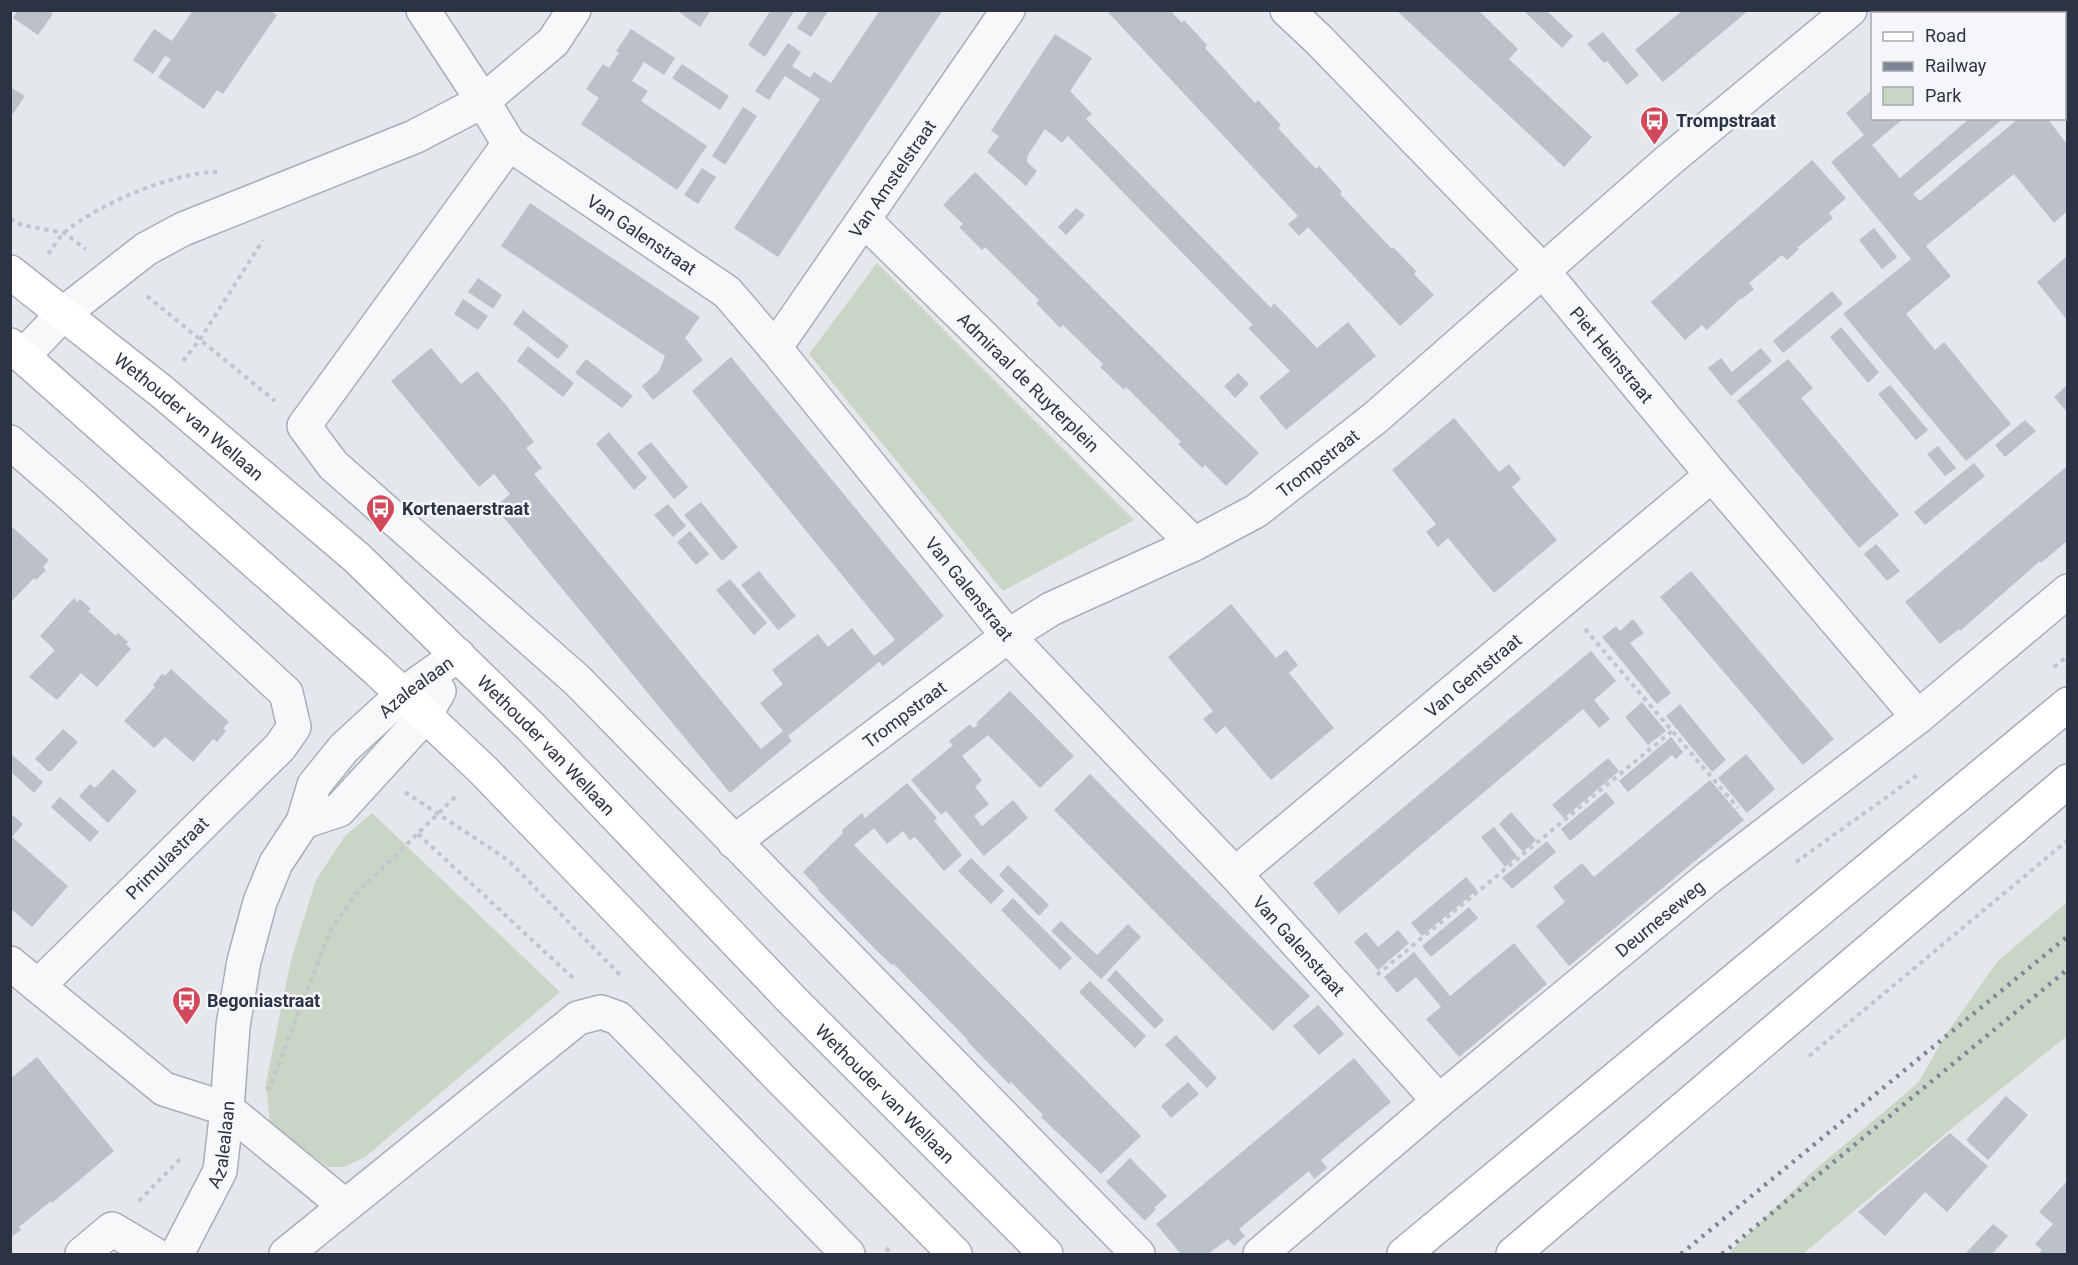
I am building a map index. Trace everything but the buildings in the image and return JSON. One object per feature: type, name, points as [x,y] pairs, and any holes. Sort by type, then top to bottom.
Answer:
[{"type":"main road","name":"Wethouder van Wellaan","points":[[10,272],[161,391],[356,557],[530,726],[792,1000],[1046,1254]]},
{"type":"main road","points":[[17,351],[414,704],[484,771],[779,1077],[956,1254]]},
{"type":"main road","points":[[1404,1254],[2067,704]]},
{"type":"main road","points":[[1513,1254],[2067,781]]},
{"type":"street","name":"Van Galenstraat","points":[[423,10],[483,101],[508,144],[727,292],[1008,636],[1235,874],[1439,1101]]},
{"type":"street","points":[[17,351],[146,249],[183,230],[414,137],[483,101],[553,42],[574,10]]},
{"type":"street","name":"Van Amstelstraat","points":[[775,348],[1008,10]]},
{"type":"street","name":"Piet Heinstraat","points":[[1287,10],[1318,39],[1542,270],[1712,475],[1918,717]]},
{"type":"street","name":"Trompstraat","points":[[734,842],[1008,636],[1050,609],[1194,544],[1256,511],[1375,418],[1668,161],[1850,10]]},
{"type":"street","points":[[508,144],[304,426],[333,465],[577,680],[1138,1254]]},
{"type":"street","name":"Admiraal de Ruyterplein","points":[[864,220],[1194,544]]},
{"type":"street","name":"Primulastraat","points":[[10,442],[286,693],[294,727],[280,747],[38,986]]},
{"type":"street","name":"Van Gentstraat","points":[[1235,874],[1712,475]]},
{"type":"street","name":"Deurneseweg","points":[[1260,1254],[1439,1101],[1699,885],[1918,717],[2067,591]]},
{"type":"street","name":"Azalealaan","points":[[177,1254],[220,1171],[233,1026],[244,961],[260,902],[276,863],[303,822],[314,785],[344,748],[414,704],[458,655]]},
{"type":"street","points":[[10,963],[165,1089],[227,1109],[344,1206]]},
{"type":"street","points":[[286,1254],[578,1018],[601,1012],[618,1018],[848,1254]]},
{"type":"street","points":[[82,1254],[112,1229],[154,1254]]},
{"type":"path","points":[[161,391],[201,338],[264,238]]},
{"type":"path","points":[[201,338],[304,426]]},
{"type":"path","points":[[1562,601],[1762,836]]},
{"type":"path","points":[[2050,670],[2067,656]]},
{"type":"path","points":[[1348,1000],[1672,731]]},
{"type":"path","points":[[1795,863],[1927,768]]},
{"type":"path","points":[[227,1109],[270,1087],[330,931],[355,895],[436,814]]},
{"type":"path","points":[[418,834],[584,988],[601,1012]]},
{"type":"path","points":[[1801,1062],[2067,840]]},
{"type":"path","points":[[112,1229],[186,1152]]},
{"type":"green space","points":[[877,263],[1134,520],[1003,591],[809,354]]},
{"type":"green space","points":[[372,813],[560,992],[365,1157],[344,1167],[328,1167],[270,1124],[266,1083],[291,960],[316,880],[345,836]]},
{"type":"green space","points":[[2067,902],[2067,1036],[1951,1129],[1803,1254],[1728,1254],[1811,1173],[1918,1083],[1946,1034],[1997,962]]},
{"type":"railway","points":[[1681,1254],[2068,936]]},
{"type":"railway","points":[[1722,1254],[2068,969]]},
{"type":"place","name":"Trompstraat","points":[[1655,146]]},
{"type":"place","name":"Kortenaerstraat","points":[[381,534]]},
{"type":"place","name":"Begoniastraat","points":[[186,1026]]}]
